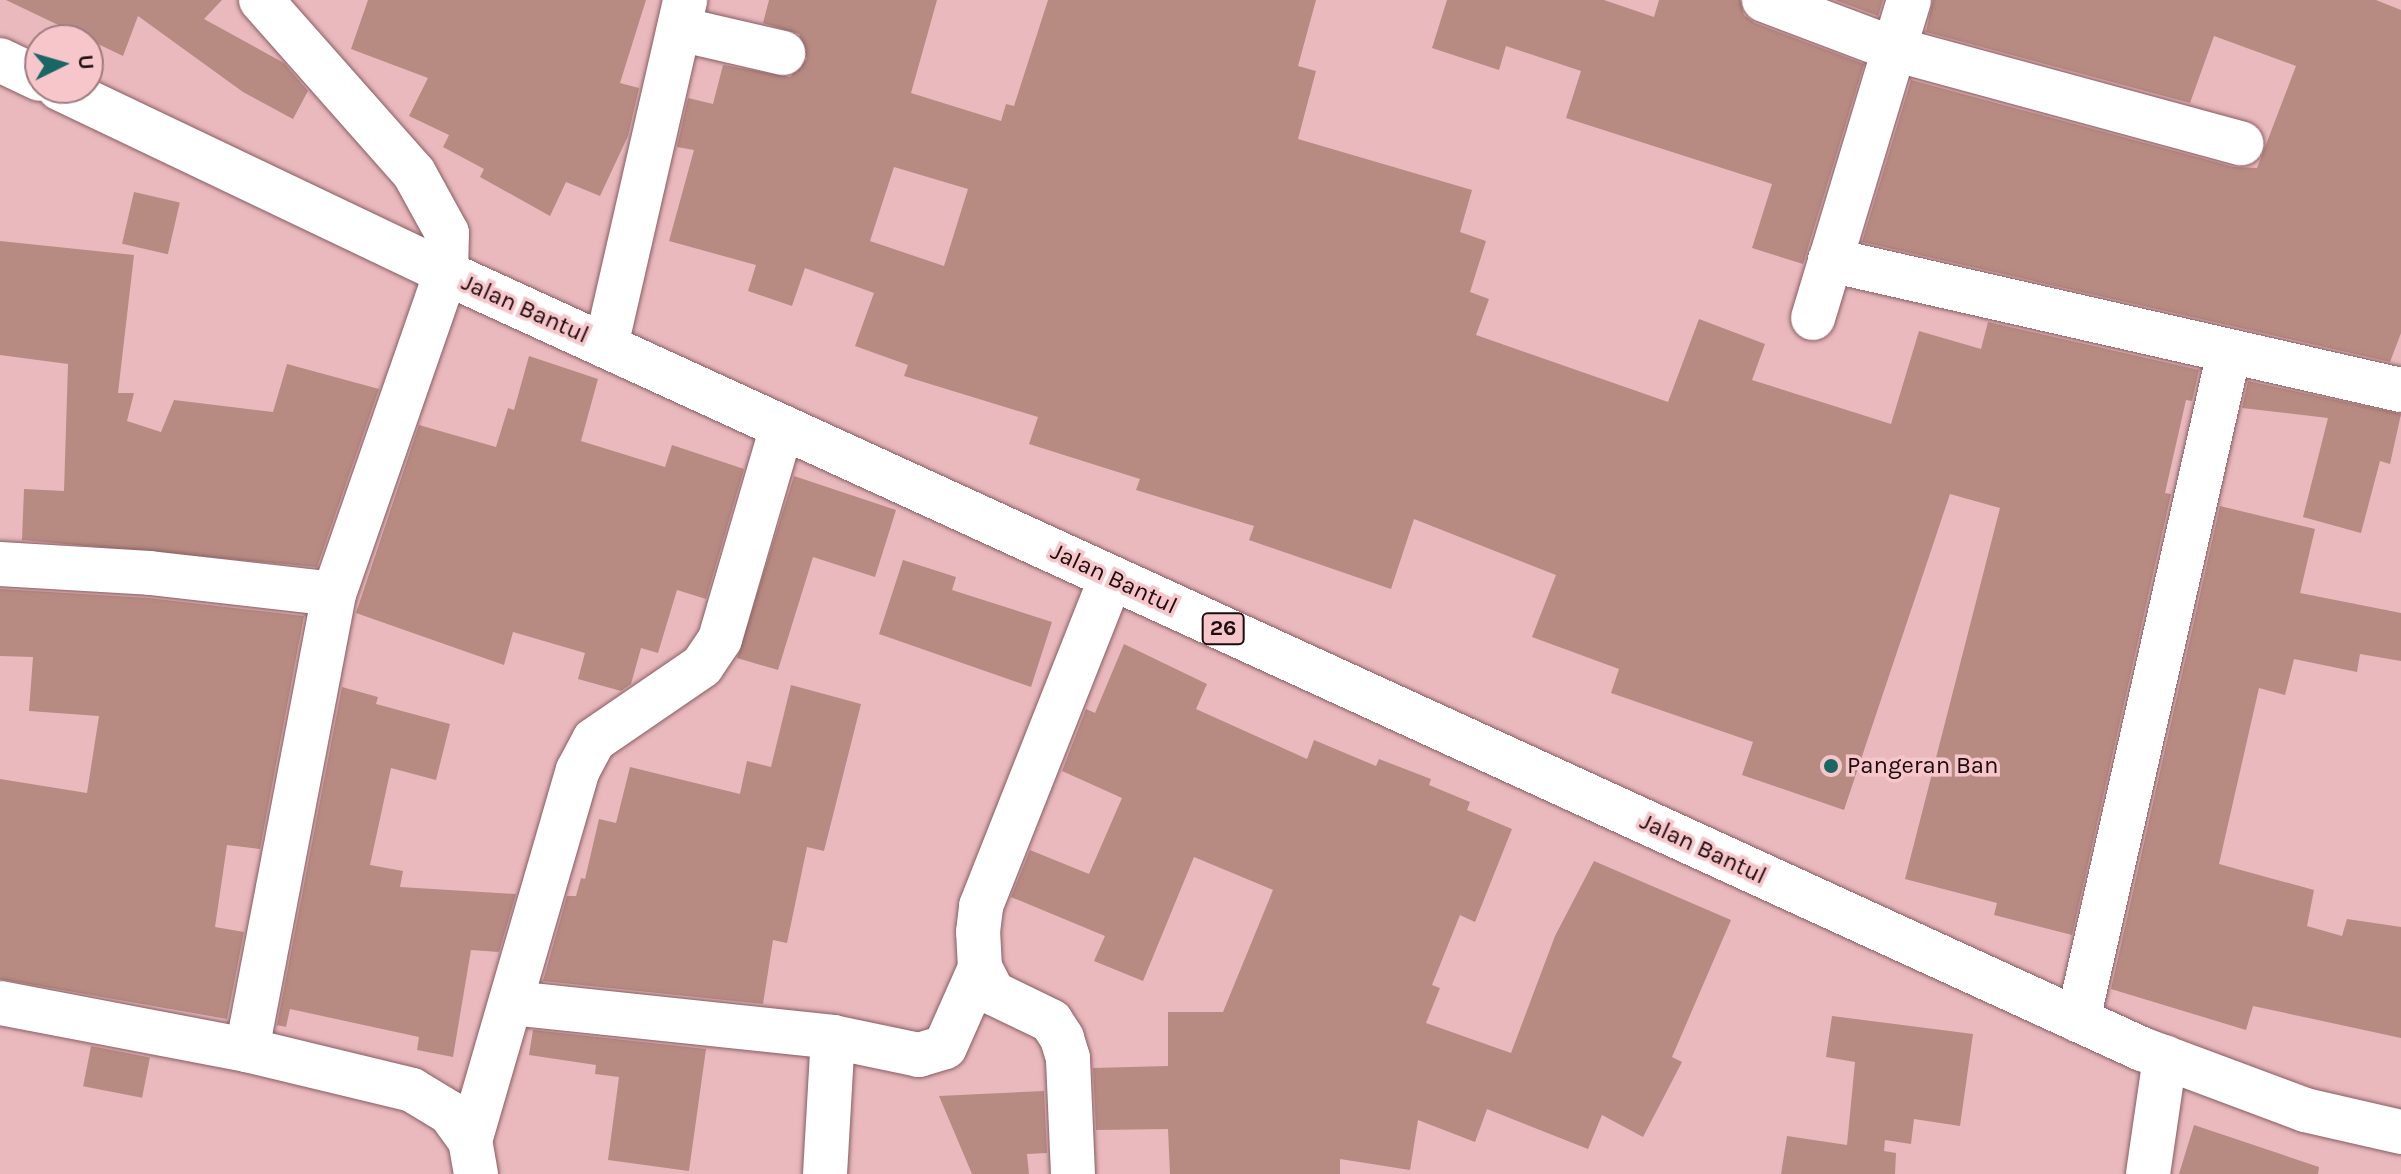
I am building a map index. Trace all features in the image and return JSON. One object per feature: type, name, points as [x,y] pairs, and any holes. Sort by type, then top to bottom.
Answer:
[{"type":"street","points":[[247,1050],[334,594],[446,273],[447,233],[414,173],[261,0]]},
{"type":"street","points":[[1764,0],[1894,49],[2241,143]]},
{"type":"street","points":[[1813,318],[1909,0]]},
{"type":"street","points":[[606,346],[682,14],[783,53]]},
{"type":"street","points":[[0,60],[24,71]]},
{"type":"street","name":"Jalan Bantul","points":[[92,104],[446,273],[2078,1020],[2305,1110],[2401,1132]]},
{"type":"street","points":[[1830,260],[2401,390]]},
{"type":"street","points":[[2078,1020],[2229,352]]},
{"type":"street","points":[[473,1158],[512,1003],[585,753],[608,730],[702,666],[720,639],[782,427]]},
{"type":"street","points":[[0,564],[150,573],[334,594]]},
{"type":"street","points":[[512,1003],[833,1037],[931,1054],[945,1047],[980,968],[981,906],[1111,578]]},
{"type":"street","points":[[980,968],[993,993],[1051,1021],[1062,1038],[1073,1174]]},
{"type":"street","points":[[0,1003],[247,1050],[412,1090],[450,1113],[473,1158]]},
{"type":"street","points":[[825,1174],[833,1037]]},
{"type":"street","points":[[2148,1174],[2165,1057]]},
{"type":"building","points":[[6,0],[222,0],[204,19],[284,63],[308,91],[293,119],[243,92],[138,16],[123,56],[104,47],[104,24],[56,24]]},
{"type":"building","points":[[368,0],[646,0],[620,83],[639,88],[628,136],[600,196],[566,182],[550,216],[480,177],[484,169],[443,147],[449,135],[409,116],[428,78],[351,49]]},
{"type":"building","points":[[769,0],[937,0],[911,93],[1001,121],[1006,104],[1014,106],[1048,0],[1316,0],[1298,66],[1316,71],[1298,139],[1472,190],[1460,232],[1486,241],[1470,292],[1489,299],[1476,335],[1668,402],[1699,319],[1765,344],[1752,380],[1891,424],[1919,331],[1981,349],[1988,322],[2199,370],[2192,401],[2186,400],[2165,493],[2171,494],[2072,935],[1994,915],[1997,903],[1905,879],[2000,508],[1950,494],[1844,810],[1742,775],[1753,742],[1611,693],[1619,669],[1532,637],[1556,575],[1414,519],[1391,589],[1249,540],[1254,526],[1136,490],[1140,479],[1029,444],[1038,417],[904,376],[908,365],[855,346],[874,293],[805,268],[792,306],[748,291],[756,265],[669,241],[694,150],[677,147],[688,98],[713,104],[723,65],[790,77],[807,59],[799,34],[763,23]],"holes":[[[894,167],[968,189],[944,266],[870,241]]]},
{"type":"building","points":[[1447,0],[1604,0],[1654,17],[1659,0],[1740,0],[1744,15],[1755,23],[1864,64],[1803,264],[1752,248],[1772,184],[1566,118],[1581,71],[1506,46],[1499,70],[1432,48]]},
{"type":"building","points":[[1835,0],[1883,0],[1878,16]]},
{"type":"building","points":[[1933,0],[2376,0],[2401,10],[2401,333],[2390,362],[1862,242],[1911,80],[2234,167],[2257,168],[2296,66],[2214,36],[2190,103],[1926,32]]},
{"type":"building","points":[[134,192],[180,203],[168,254],[122,244]]},
{"type":"building","points":[[0,241],[134,255],[118,393],[134,393],[127,421],[161,432],[174,400],[273,412],[287,364],[379,389],[317,567],[22,540],[24,489],[64,491],[68,364],[0,355]]},
{"type":"building","points":[[529,356],[598,379],[581,441],[665,467],[672,445],[744,469],[706,599],[677,590],[658,653],[641,648],[631,684],[621,691],[578,679],[585,653],[513,632],[504,665],[356,613],[419,425],[496,447],[508,408],[514,410]]},
{"type":"building","points":[[2248,381],[2401,414],[2390,464],[2380,461],[2361,533],[2303,517],[2328,418],[2242,408]]},
{"type":"building","points":[[794,476],[896,510],[875,577],[813,557],[778,670],[737,658]]},
{"type":"building","points":[[2220,506],[2315,529],[2300,593],[2401,613],[2401,661],[2360,654],[2357,672],[2294,659],[2285,695],[2259,688],[2219,864],[2314,890],[2307,926],[2342,936],[2347,919],[2401,927],[2401,1038],[2253,1006],[2246,1030],[2111,989]]},
{"type":"building","points":[[903,560],[956,577],[952,590],[1052,622],[1031,687],[879,634]]},
{"type":"building","points":[[0,589],[148,598],[304,616],[260,849],[227,845],[215,927],[244,932],[227,1019],[0,979],[0,779],[87,793],[99,716],[29,711],[33,657],[0,656]]},
{"type":"building","points":[[1124,644],[1207,684],[1196,709],[1307,759],[1314,740],[1376,766],[1379,759],[1431,779],[1429,785],[1470,802],[1467,810],[1512,829],[1475,922],[1460,915],[1432,985],[1440,988],[1426,1023],[1511,1053],[1555,936],[1594,861],[1731,920],[1672,1057],[1682,1062],[1643,1137],[1602,1115],[1588,1149],[1487,1109],[1475,1142],[1418,1120],[1410,1170],[1340,1159],[1340,1174],[1170,1174],[1168,1129],[1096,1130],[1093,1068],[1168,1066],[1168,1012],[1223,1012],[1273,890],[1194,857],[1143,981],[1094,961],[1105,936],[1011,897],[1030,850],[1089,874],[1122,798],[1062,771],[1086,709],[1095,713]]},
{"type":"building","points":[[791,685],[861,704],[824,851],[807,847],[787,943],[773,940],[763,1004],[543,981],[567,896],[576,896],[581,878],[585,879],[599,819],[616,823],[630,767],[740,794],[747,761],[771,767]]},
{"type":"building","points":[[342,687],[378,697],[376,704],[450,724],[436,780],[391,768],[370,865],[403,871],[400,887],[516,894],[499,952],[471,950],[453,1057],[417,1050],[419,1037],[290,1009],[286,1027],[277,1025]]},
{"type":"building","points":[[1832,1016],[1973,1034],[1960,1126],[1914,1119],[1911,1144],[1885,1140],[1884,1151],[1896,1153],[1895,1174],[1781,1174],[1787,1136],[1847,1145],[1855,1062],[1826,1057]]},
{"type":"building","points":[[533,1030],[706,1049],[689,1171],[608,1160],[619,1077],[595,1074],[596,1065],[529,1055]]},
{"type":"building","points":[[91,1046],[150,1057],[142,1098],[83,1086]]},
{"type":"building","points":[[1044,1091],[1047,1153],[1027,1154],[1029,1174],[972,1174],[939,1096]]},
{"type":"building","points":[[2194,1125],[2319,1167],[2318,1174],[2179,1174]]},
{"type":"place","name":"Pangeran Ban","points":[[1831,766]]}]
